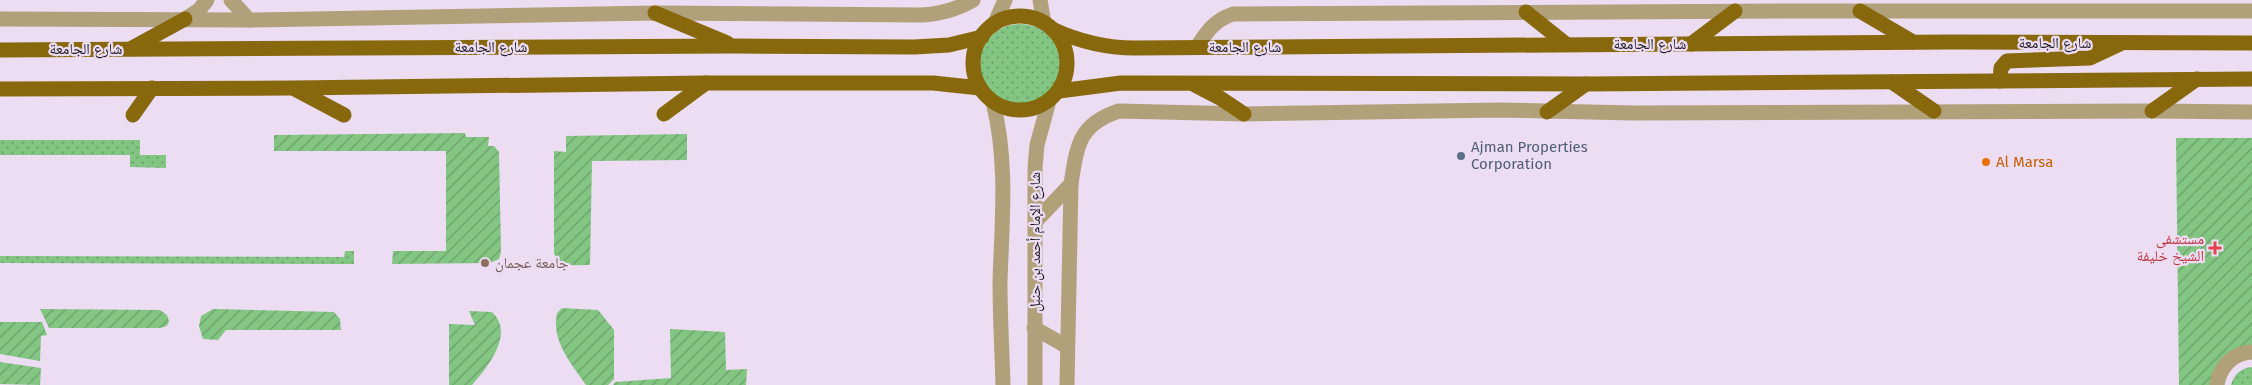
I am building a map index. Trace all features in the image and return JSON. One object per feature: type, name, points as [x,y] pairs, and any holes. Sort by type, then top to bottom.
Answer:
[{"type":"main road","points":[[1692,44],[1735,11]]},
{"type":"main road","points":[[1858,11],[1914,43]]},
{"type":"main road","points":[[1526,12],[1566,44]]},
{"type":"main road","points":[[655,14],[733,46]]},
{"type":"main road","points":[[1054,96],[1065,79],[1068,66],[1066,52],[1061,40],[1048,26],[1024,17],[1008,18],[994,25],[982,37],[977,46],[974,62],[976,78],[980,88],[993,102],[1006,108],[1021,110],[1036,108],[1054,96],[1100,84],[1586,84],[2252,79]]},
{"type":"main road","points":[[130,49],[185,19]]},
{"type":"main road","name":"شارع الجامعة","points":[[1048,26],[1072,38],[1114,48],[1566,44],[2252,44]]},
{"type":"main road","name":"شارع الجامعة","points":[[0,50],[932,46],[982,37]]},
{"type":"main road","points":[[2000,81],[2001,68],[2007,62],[2090,58],[2112,50],[2121,44]]},
{"type":"main road","points":[[2152,111],[2197,79]]},
{"type":"main road","points":[[1892,82],[1934,112]]},
{"type":"main road","points":[[0,89],[706,83],[933,83],[980,88]]},
{"type":"main road","points":[[664,114],[706,83]]},
{"type":"main road","points":[[1191,83],[1220,98],[1244,114]]},
{"type":"main road","points":[[1547,112],[1586,84]]},
{"type":"main road","points":[[133,115],[152,88]]},
{"type":"main road","points":[[293,88],[344,115]]},
{"type":"street","points":[[185,19],[198,10],[207,0]]},
{"type":"street","points":[[231,0],[249,20]]},
{"type":"street","points":[[0,19],[249,20],[655,14],[921,15],[938,14],[956,9],[972,0]]},
{"type":"street","points":[[994,25],[1004,0]]},
{"type":"street","points":[[1040,0],[1048,26]]},
{"type":"street","points":[[1793,10],[1804,0]]},
{"type":"street","points":[[1838,0],[1858,11]]},
{"type":"street","points":[[2151,10],[2163,0]]},
{"type":"street","points":[[1197,47],[1212,24],[1233,14],[1793,10],[2252,11]]},
{"type":"street","name":"شارع الإمام أحمد بن حنبل","points":[[1035,385],[1037,145],[1054,96]]},
{"type":"street","name":"شارع الإمام أحمد بن حنبل","points":[[993,102],[1002,144],[1004,187],[1000,284],[1003,385]]},
{"type":"street","points":[[1067,385],[1066,346],[1071,184],[1078,146],[1087,129],[1101,117],[1119,111],[1244,114],[1500,110],[1547,112],[2252,112]]},
{"type":"street","points":[[1035,222],[1071,184]]},
{"type":"street","points":[[1034,328],[1066,346]]},
{"type":"street","points":[[2217,385],[2221,372],[2230,359],[2240,354],[2252,352]]},
{"type":"green space","points":[[1020,24],[1036,28],[1049,36],[1057,49],[1061,65],[1057,81],[1049,94],[1036,102],[1020,106],[1004,102],[991,94],[983,81],[979,65],[983,49],[991,36],[1004,28]]},
{"type":"green space","points":[[465,133],[466,137],[489,137],[488,146],[494,146],[499,152],[501,252],[499,259],[490,263],[392,264],[393,251],[446,251],[446,151],[274,151],[274,135]]},
{"type":"green space","points":[[687,134],[687,160],[592,161],[590,265],[569,265],[556,258],[554,253],[554,151],[566,152],[566,136]]},
{"type":"green space","name":"مستشفى الشيخ خليفة","points":[[2176,138],[2252,138],[2252,349],[2215,385],[2179,385]]},
{"type":"green space","points":[[0,140],[140,140],[140,155],[166,155],[166,168],[130,167],[130,155],[0,155]]},
{"type":"green space","points":[[345,251],[354,251],[354,264],[0,263],[0,256],[344,257]]},
{"type":"green space","points":[[562,308],[598,310],[614,330],[614,379],[608,385],[586,385],[569,360],[557,333],[557,313]]},
{"type":"green space","points":[[40,309],[160,310],[167,315],[169,321],[167,326],[160,328],[49,328]]},
{"type":"green space","points":[[213,309],[334,312],[340,319],[341,330],[226,330],[218,340],[203,339],[199,326],[201,316]]},
{"type":"green space","points":[[469,311],[492,312],[498,320],[501,330],[500,340],[491,360],[472,385],[449,385],[449,324],[475,325]]},
{"type":"green space","points":[[0,322],[42,322],[47,335],[41,336],[40,361],[0,354]]},
{"type":"green space","points":[[670,329],[725,332],[726,370],[747,369],[746,385],[613,385],[615,382],[671,378]]},
{"type":"green space","points":[[0,362],[41,368],[40,385],[0,384]]},
{"type":"green space","points":[[2252,367],[2252,385],[2231,385],[2238,372]]},
{"type":"place","name":"Ajman Properties Corporation","points":[[1461,156]]},
{"type":"place","name":"Al Marsa","points":[[1986,162]]},
{"type":"place","name":"مستشفى الشيخ خليفة","points":[[2215,248]]},
{"type":"place","name":"جامعة عجمان","points":[[485,263]]}]
